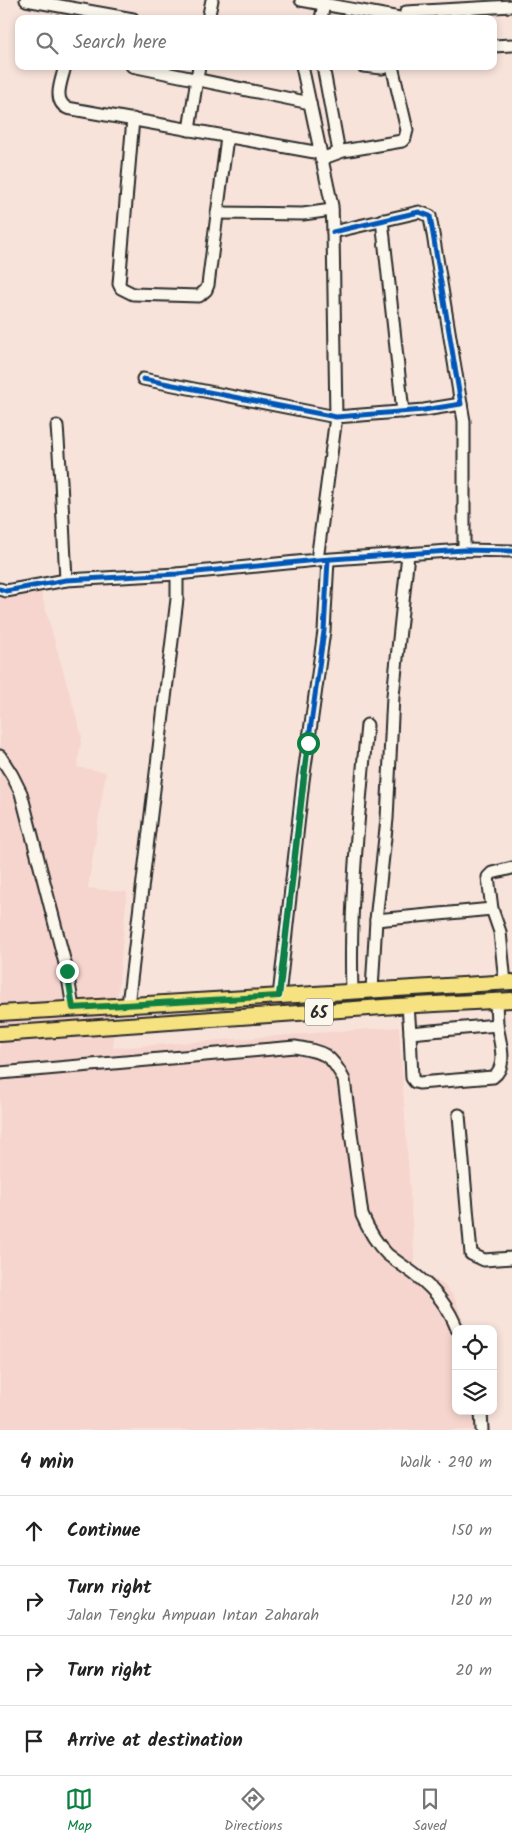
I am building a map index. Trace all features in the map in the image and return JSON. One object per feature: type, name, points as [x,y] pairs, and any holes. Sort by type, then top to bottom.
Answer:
[{"type":"main road","name":"65","points":[[0,1014],[508,982]]},
{"type":"main road","name":"65","points":[[0,1034],[408,1005],[512,1000]]},
{"type":"main road","points":[[126,1026],[128,1005]]},
{"type":"street","points":[[26,0],[111,15]]},
{"type":"street","points":[[209,15],[212,0]]},
{"type":"street","points":[[301,0],[398,15]]},
{"type":"street","points":[[405,15],[408,0]]},
{"type":"street","points":[[322,15],[324,4]]},
{"type":"street","points":[[416,15],[512,6]]},
{"type":"street","points":[[497,46],[512,45]]},
{"type":"street","points":[[64,70],[59,101],[67,108],[134,119],[321,156],[402,141],[405,138],[407,130],[392,70]]},
{"type":"street","points":[[152,70],[310,103]]},
{"type":"street","points":[[188,130],[198,70]]},
{"type":"street","points":[[279,996],[303,780],[324,631],[323,560],[336,417],[332,210],[303,70]]},
{"type":"street","points":[[324,70],[339,152]]},
{"type":"street","points":[[134,119],[119,284],[121,288],[133,294],[199,296],[208,285],[227,137]]},
{"type":"street","points":[[217,213],[303,214],[332,210]]},
{"type":"street","points":[[333,232],[420,212],[432,218],[464,420],[464,550]]},
{"type":"street","points":[[382,220],[403,412]]},
{"type":"street","points":[[143,380],[336,417],[403,412],[461,404]]},
{"type":"street","points":[[56,426],[66,580]]},
{"type":"street","points":[[0,589],[6,591],[66,580],[177,574],[323,560],[464,550],[512,551]]},
{"type":"street","points":[[372,990],[376,920],[387,819],[393,696],[408,554]]},
{"type":"street","points":[[128,1005],[177,599],[177,574]]},
{"type":"street","points":[[352,991],[350,953],[353,882],[367,724]]},
{"type":"street","points":[[0,756],[21,793],[67,971],[73,1008]]},
{"type":"street","points":[[508,982],[500,932],[492,910],[488,877],[492,873],[512,868]]},
{"type":"street","points":[[376,920],[492,910]]},
{"type":"street","points":[[408,1005],[412,1078],[415,1082],[419,1083],[493,1077],[498,1074],[502,1066],[496,1001]]},
{"type":"street","points":[[410,1033],[497,1024]]},
{"type":"street","points":[[0,1073],[295,1047],[324,1054],[336,1062],[344,1080],[362,1215],[368,1229],[386,1253],[419,1277],[437,1294],[446,1306],[455,1325]]},
{"type":"street","points":[[460,1115],[471,1254],[484,1260],[512,1258]]},
{"type":"street","points":[[481,1415],[482,1430]]},
{"type":"shaded area","points":[[0,592],[41,593],[82,737],[77,767],[106,772],[88,888],[127,892],[113,1048],[399,1027],[415,1268],[444,1285],[454,1296],[465,1325],[452,1325],[452,1415],[488,1415],[490,1430],[0,1430]]},
{"type":"cycle path","points":[[143,379],[336,417],[424,410],[461,404],[430,216],[419,212],[333,232]]},
{"type":"cycle path","points":[[0,589],[6,591],[66,580],[177,574],[317,560],[464,550],[512,551]]},
{"type":"cycle path","points":[[279,996],[303,781],[324,631],[328,560]]},
{"type":"route","points":[[67,971],[73,1008],[279,996],[308,743]]}]
